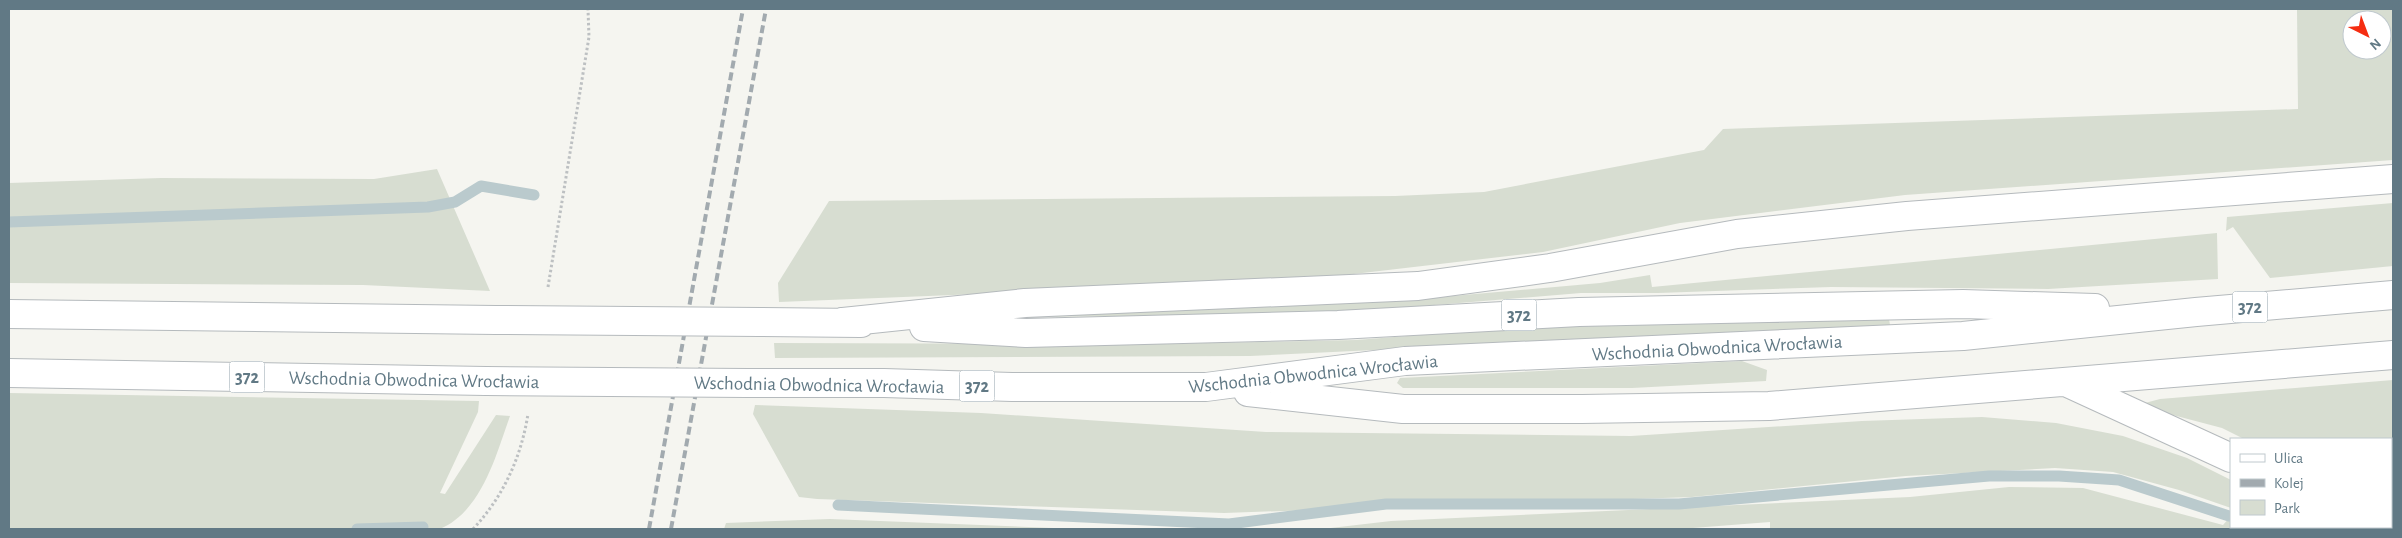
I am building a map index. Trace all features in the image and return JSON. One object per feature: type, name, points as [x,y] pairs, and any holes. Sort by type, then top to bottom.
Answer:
[{"type":"main road","points":[[843,322],[1025,303],[1418,286],[1550,268],[1738,234],[1907,216],[2393,179]]},
{"type":"main road","name":"Wschodnia Obwodnica Wrocławia","points":[[9,373],[486,381],[884,383],[1012,387],[1206,387],[1405,361],[1963,336],[2196,312],[2393,295]]},
{"type":"main road","name":"Wschodnia Obwodnica Wrocławia","points":[[9,314],[843,322],[1026,333],[1338,325],[1579,312],[1964,304],[2196,312]]},
{"type":"main road","points":[[1206,387],[1403,409],[1769,406],[2393,355]]},
{"type":"main road","points":[[2067,382],[2230,458]]},
{"type":"path","points":[[548,290],[589,37],[588,9]]},
{"type":"path","points":[[472,529],[489,512],[516,463],[529,407]]},
{"type":"green space","points":[[2297,9],[2393,9],[2393,160],[1905,195],[1680,223],[1543,252],[1345,275],[779,302],[778,283],[829,201],[1395,196],[1484,192],[1704,150],[1723,129],[2298,109]]},
{"type":"green space","points":[[437,169],[490,291],[363,285],[9,283],[9,183],[161,178],[374,179]]},
{"type":"green space","points":[[2393,203],[2393,266],[2270,278],[2233,227],[2226,231],[2227,217]]},
{"type":"green space","points":[[2217,233],[2218,279],[2048,289],[1831,287],[1658,293],[1581,293],[1325,314],[1022,317],[1021,314],[1396,301],[1600,283],[1650,275],[1652,287]]},
{"type":"green space","points":[[1889,319],[1890,325],[1250,356],[775,358],[774,343],[1155,344],[1356,340],[1510,328]]},
{"type":"green space","points":[[1742,361],[1767,370],[1766,381],[1632,388],[1403,388],[1397,383],[1400,378]]},
{"type":"green space","points":[[2393,380],[2393,505],[2392,438],[2242,438],[2222,428],[2150,409],[2145,403],[2160,399]]},
{"type":"green space","points":[[9,393],[479,401],[478,412],[440,493],[445,494],[496,415],[510,416],[493,464],[477,496],[454,521],[440,529],[9,529]]},
{"type":"green space","points":[[755,405],[981,413],[1266,432],[1631,436],[1862,421],[1982,417],[2056,423],[2123,436],[2187,458],[2230,480],[2230,508],[2179,490],[2113,472],[2055,468],[1906,476],[1692,497],[1224,513],[817,499],[799,497],[753,414]]},
{"type":"green space","points":[[2009,487],[2083,488],[2223,525],[2230,517],[2230,528],[2294,529],[1770,529],[1770,522],[1680,529],[1322,529],[1391,521],[1910,497]]},
{"type":"green space","points":[[830,519],[1078,529],[724,529],[726,523]]},
{"type":"waterway","points":[[9,222],[428,207],[455,202],[481,186],[534,195]]},
{"type":"waterway","points":[[838,505],[1229,524],[1386,504],[1679,504],[1989,476],[2059,476],[2119,480],[2229,516]]},
{"type":"waterway","points":[[357,529],[423,527]]},
{"type":"waterway","points":[[2361,529],[2365,528]]},
{"type":"railway","points":[[649,529],[743,9]]},
{"type":"railway","points":[[671,529],[766,9]]}]
